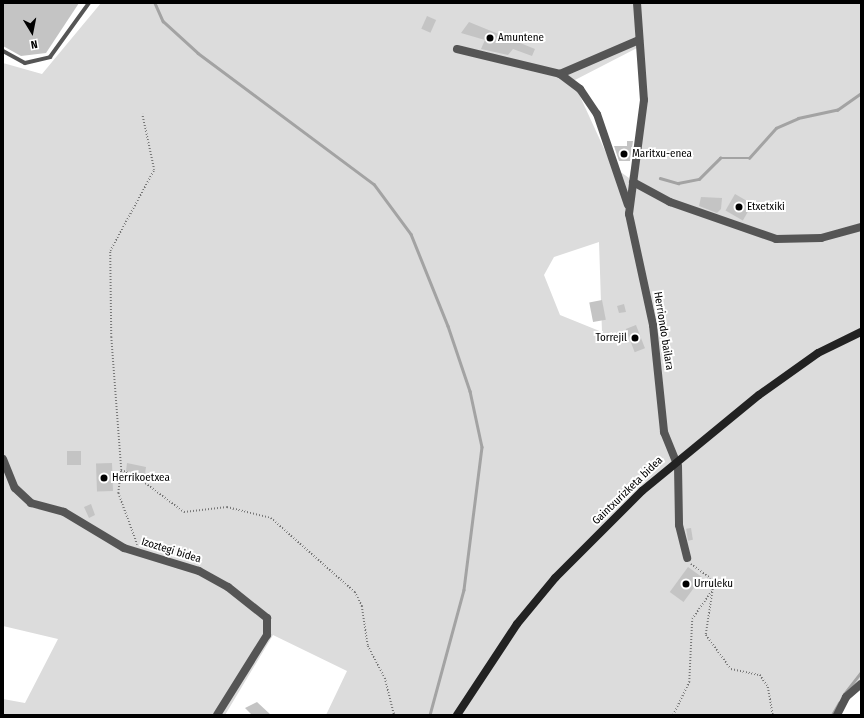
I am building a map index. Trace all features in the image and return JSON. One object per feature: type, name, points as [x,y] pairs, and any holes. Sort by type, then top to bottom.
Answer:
[{"type":"main road","name":"Gaintxurizketa bidea","points":[[457,715],[516,624],[555,578],[675,460],[818,353],[861,332]]},
{"type":"street","name":"Herriondo bailara","points":[[638,3],[639,40],[644,100],[629,205],[653,325],[664,432],[675,460],[679,525],[687,558]]},
{"type":"street","points":[[560,74],[639,40]]},
{"type":"street","points":[[456,49],[560,74],[580,89],[598,114],[629,205]]},
{"type":"street","points":[[632,182],[670,202],[776,239],[821,238],[861,227]]},
{"type":"street","name":"Izoztegi bidea","points":[[3,459],[22,497],[64,512],[107,540],[140,553],[204,573],[267,618],[267,635],[217,715]]},
{"type":"street","points":[[837,715],[846,697],[861,684]]},
{"type":"lane","points":[[3,51],[25,63],[50,57],[89,3]]},
{"type":"path","points":[[140,553],[118,493],[121,470],[111,337],[110,251],[154,170],[142,114]]},
{"type":"path","points":[[121,470],[136,476],[184,512],[227,507],[270,518],[336,573],[356,592],[362,606],[368,646],[385,678],[394,715]]},
{"type":"path","points":[[687,558],[710,578],[713,589],[706,635],[731,669],[754,673],[763,678],[773,715]]},
{"type":"path","points":[[673,715],[689,682],[692,619],[713,589]]},
{"type":"shaded area","points":[[101,3],[861,3],[861,680],[833,715],[326,715],[347,671],[273,635],[225,715],[3,715],[3,699],[25,703],[58,639],[3,626],[3,63],[42,74]],"holes":[[[637,48],[644,119],[629,178],[612,166],[573,81]],[[599,242],[602,332],[560,315],[544,275],[554,257]]]},
{"type":"building","points":[[3,3],[79,3],[46,53],[21,56],[3,46]]},
{"type":"building","points":[[427,16],[436,20],[430,33],[421,29]]},
{"type":"building","points":[[469,22],[535,49],[532,56],[513,49],[508,55],[481,49],[485,40],[461,33]]},
{"type":"building","name":"Maritxu-enea","points":[[627,141],[633,141],[630,161],[619,161],[614,146],[627,146]]},
{"type":"building","name":"Etxetxiki","points":[[735,194],[752,204],[743,220],[726,210]]},
{"type":"building","points":[[701,197],[722,198],[721,209],[717,213],[699,206]]},
{"type":"building","points":[[602,300],[606,320],[593,322],[589,302]]},
{"type":"building","points":[[624,304],[626,312],[619,313],[617,306]]},
{"type":"building","name":"Torrejil","points":[[636,325],[645,348],[635,352],[626,329]]},
{"type":"building","points":[[67,451],[81,451],[81,465],[67,465]]},
{"type":"building","name":"Herrikoetxea","points":[[112,463],[113,491],[97,492],[96,464]]},
{"type":"building","points":[[127,463],[146,467],[145,474],[126,471]]},
{"type":"building","points":[[91,504],[95,515],[89,518],[84,507]]},
{"type":"building","points":[[691,528],[693,540],[688,541],[686,529]]},
{"type":"building","name":"Urruleku","points":[[688,567],[702,577],[684,602],[670,592]]},
{"type":"building","points":[[257,702],[271,715],[252,715],[245,708]]},
{"type":"waterway","points":[[155,3],[163,21],[198,53],[374,184],[411,234],[448,326],[470,391],[482,447],[464,590],[430,715]]},
{"type":"waterway","points":[[660,178],[678,183],[699,179],[720,158],[749,158],[776,128],[798,118],[837,110],[861,93]]},
{"type":"waterway","points":[[844,694],[861,672]]},
{"type":"waterway","points":[[832,715],[839,703]]},
{"type":"place","name":"Amuntene","points":[[490,38]]},
{"type":"place","name":"Maritxu-enea","points":[[624,154]]},
{"type":"place","name":"Etxetxiki","points":[[739,207]]},
{"type":"place","name":"Torrejil","points":[[635,338]]},
{"type":"place","name":"Herrikoetxea","points":[[104,478]]},
{"type":"place","name":"Urruleku","points":[[686,584]]}]
